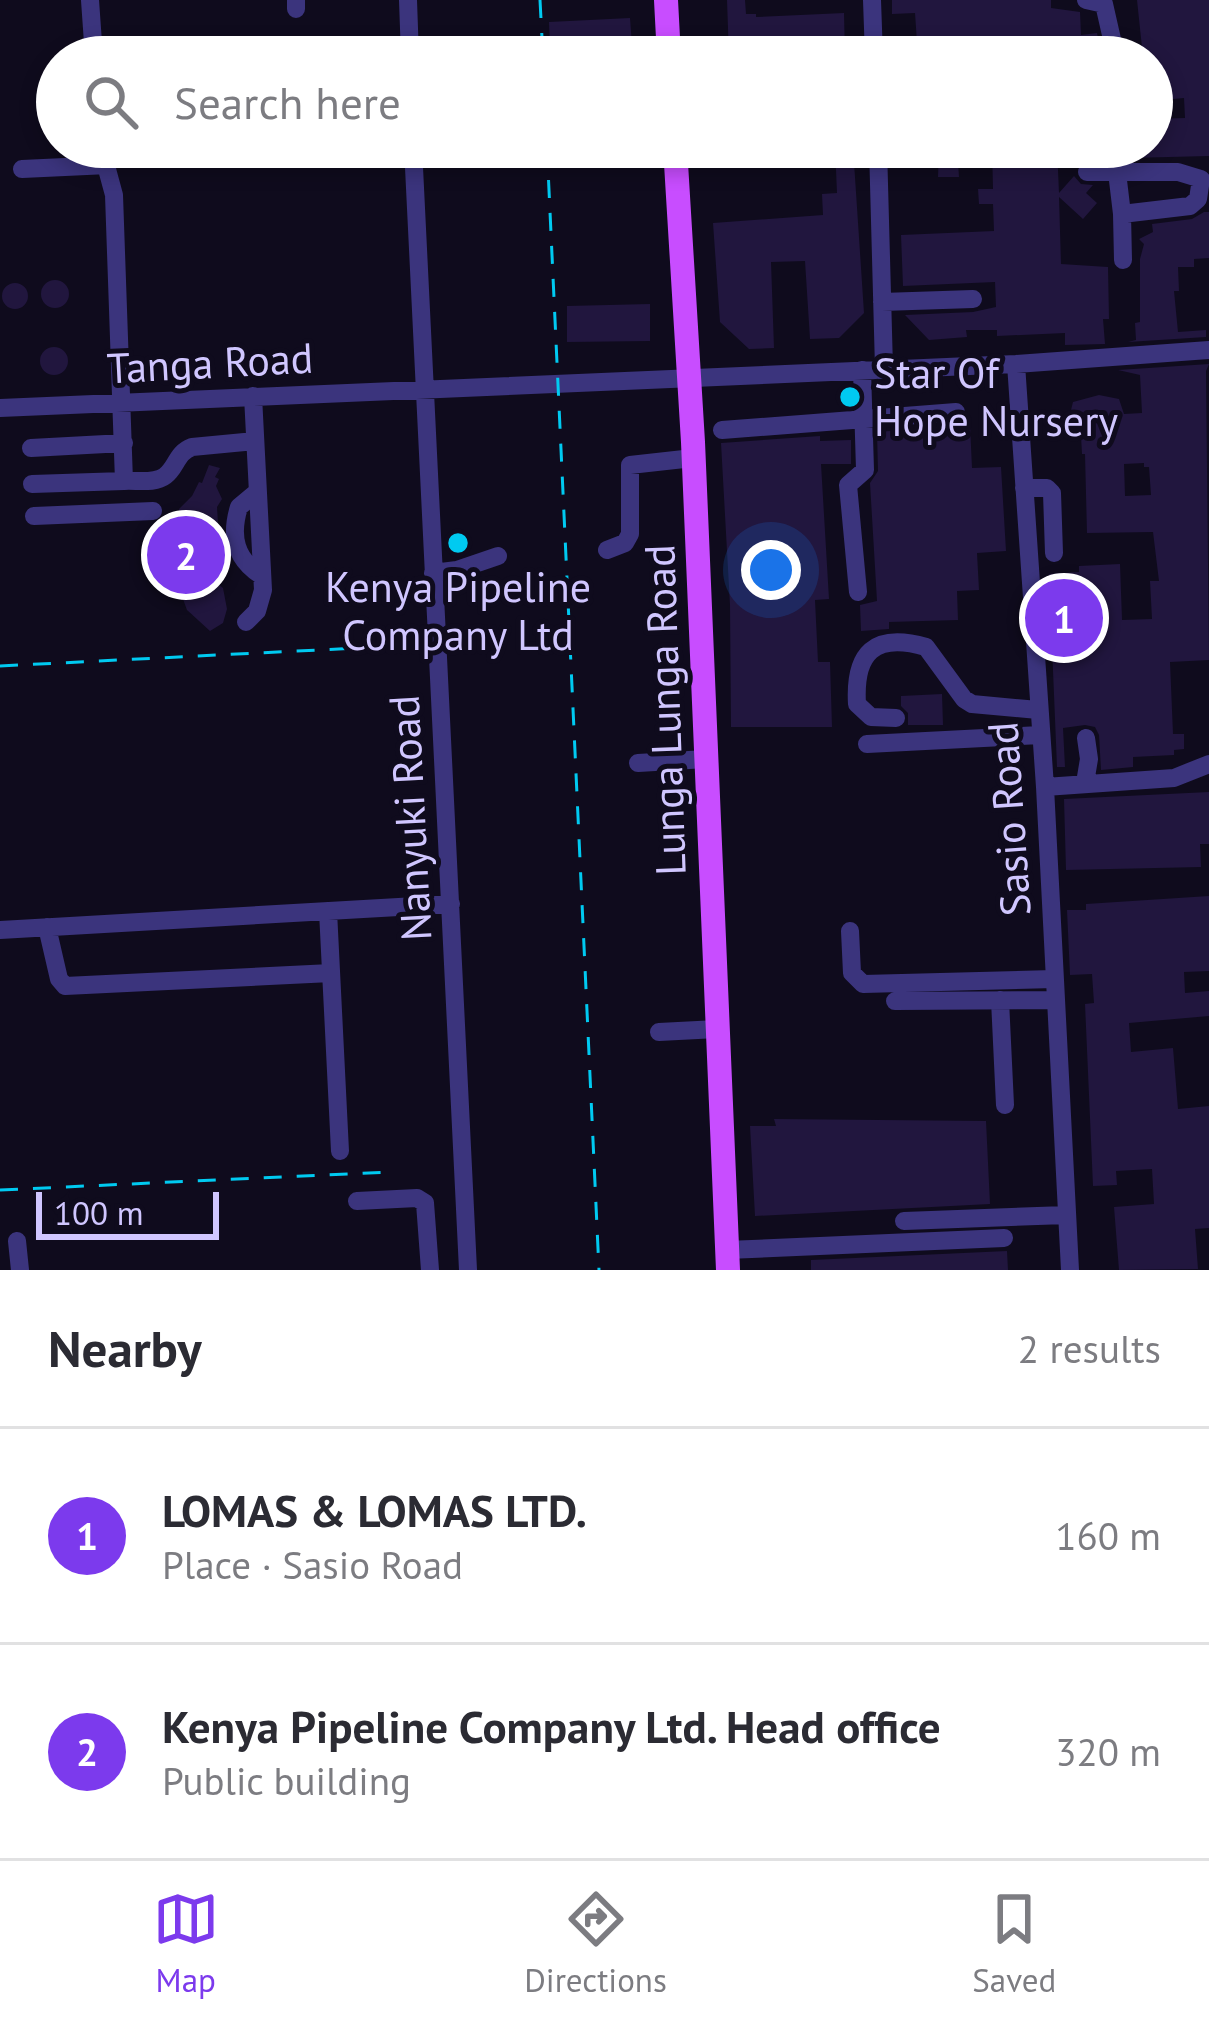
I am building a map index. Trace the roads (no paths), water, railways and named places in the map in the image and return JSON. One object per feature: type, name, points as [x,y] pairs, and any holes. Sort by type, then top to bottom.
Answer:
[{"type":"main road","points":[[666,0],[668,36]]},
{"type":"main road","name":"Lunga Lunga Road","points":[[676,168],[690,377],[727,1260]]},
{"type":"street","points":[[90,0],[93,36]]},
{"type":"street","points":[[408,0],[409,36]]},
{"type":"street","points":[[872,0],[873,36]]},
{"type":"street","points":[[1086,0],[1104,4],[1113,36]]},
{"type":"street","points":[[22,170],[36,168]]},
{"type":"street","points":[[108,168],[114,195],[124,481]]},
{"type":"street","name":"Nanyuki Road","points":[[414,168],[468,1270]]},
{"type":"street","points":[[879,168],[884,368]]},
{"type":"street","points":[[1117,168],[1123,260]]},
{"type":"street","points":[[1087,172],[1178,172],[1201,179],[1198,199],[1190,206],[1122,214]]},
{"type":"street","points":[[882,302],[973,299]]},
{"type":"street","name":"Tanga Road","points":[[0,408],[1016,364],[1209,350]]},
{"type":"street","name":"Sasio Road","points":[[1016,364],[1045,787],[1070,1270]]},
{"type":"street","points":[[858,592],[848,484],[865,470],[862,370]]},
{"type":"street","points":[[246,622],[261,603],[262,576],[253,396]]},
{"type":"street","points":[[722,430],[956,412]]},
{"type":"street","points":[[32,484],[155,480],[167,476],[183,450],[255,442]]},
{"type":"street","points":[[31,448],[124,443]]},
{"type":"street","points":[[607,550],[625,543],[630,534],[630,465],[693,458]]},
{"type":"street","points":[[93,482],[94,514]]},
{"type":"street","points":[[1024,488],[1047,488],[1052,493],[1054,553]]},
{"type":"street","points":[[34,516],[153,511]]},
{"type":"street","points":[[433,573],[498,556]]},
{"type":"street","points":[[896,718],[871,717],[857,704],[859,666],[877,645],[926,647],[972,704],[1038,710]]},
{"type":"street","points":[[867,744],[1040,735]]},
{"type":"street","points":[[1085,783],[1086,738]]},
{"type":"street","points":[[638,763],[706,759]]},
{"type":"street","points":[[1045,787],[1174,778],[1209,764]]},
{"type":"street","points":[[0,930],[451,904]]},
{"type":"street","points":[[328,911],[340,1151]]},
{"type":"street","points":[[47,927],[59,979],[65,986],[331,974]]},
{"type":"street","points":[[850,931],[852,973],[863,984],[1054,979]]},
{"type":"street","points":[[1000,1000],[1005,1105]]},
{"type":"street","points":[[895,1001],[1055,1000]]},
{"type":"street","points":[[659,1032],[718,1030]]},
{"type":"street","points":[[357,1202],[417,1198],[425,1203],[430,1270]]},
{"type":"street","points":[[904,1221],[1066,1215]]},
{"type":"street","points":[[727,1260],[1004,1238]]},
{"type":"street","points":[[17,1241],[20,1270]]},
{"type":"railway","points":[[540,0],[542,36]]},
{"type":"railway","points":[[548,168],[599,1270]]},
{"type":"railway","points":[[0,666],[357,648]]},
{"type":"railway","points":[[0,1190],[389,1172]]},
{"type":"place","name":"Star Of Hope Nursery","points":[[850,397]]},
{"type":"place","name":"Kenya Pipeline Company Ltd","points":[[458,543]]},
{"type":"place","name":"Kenya Pipeline Company Ltd. Head office","points":[[186,555]]},
{"type":"place","name":"LOMAS & LOMAS LTD.","points":[[1064,618]]}]
